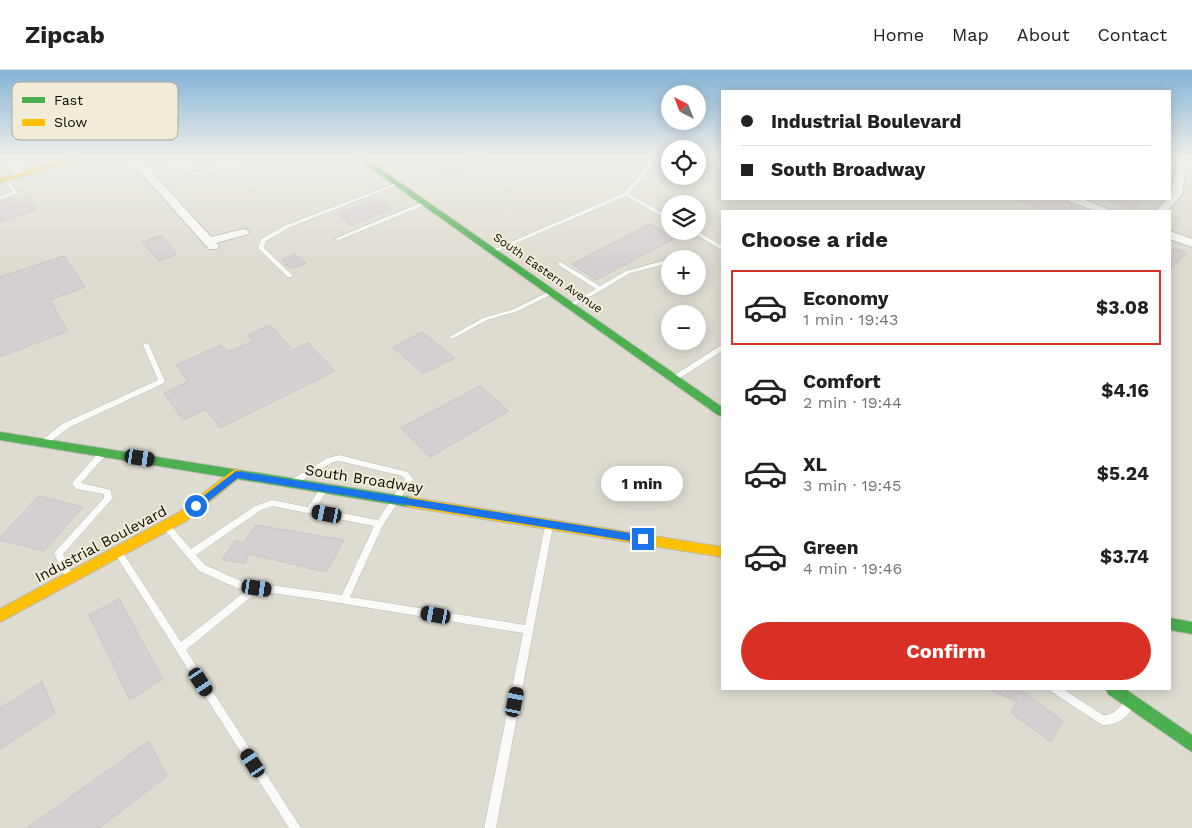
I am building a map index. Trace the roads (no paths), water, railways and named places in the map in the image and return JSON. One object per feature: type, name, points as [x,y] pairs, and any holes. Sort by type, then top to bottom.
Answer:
[{"type":"street","points":[[164,192],[211,244],[244,232]]},
{"type":"street","name":"South Eastern Avenue","points":[[410,192],[721,411]]},
{"type":"street","points":[[1162,210],[1177,192]]},
{"type":"street","points":[[1076,200],[1103,210]]},
{"type":"street","points":[[1171,235],[1192,243]]},
{"type":"street","name":"South Broadway","points":[[0,436],[721,552]]},
{"type":"street","name":"Industrial Boulevard","points":[[0,616],[182,517],[236,474]]},
{"type":"street","points":[[1171,624],[1192,628]]},
{"type":"street","points":[[1116,690],[1192,744]]},
{"type":"lane","points":[[0,198],[14,192]]},
{"type":"lane","points":[[290,276],[262,248],[263,240],[288,226],[376,192]]},
{"type":"lane","points":[[493,251],[626,194],[661,213]]},
{"type":"lane","points":[[337,239],[425,203]]},
{"type":"lane","points":[[706,239],[721,247]]},
{"type":"lane","points":[[571,305],[628,272],[661,263]]},
{"type":"lane","points":[[560,264],[600,289]]},
{"type":"lane","points":[[452,337],[485,319],[516,310],[552,292]]},
{"type":"lane","points":[[44,443],[65,426],[162,381],[146,346]]},
{"type":"lane","points":[[675,378],[721,349]]},
{"type":"lane","points":[[70,578],[58,553],[108,499],[108,492],[79,487],[76,484],[103,452]]},
{"type":"lane","points":[[292,482],[331,460],[339,458],[405,474],[409,479],[379,524],[344,600]]},
{"type":"lane","points":[[310,510],[324,488]]},
{"type":"lane","points":[[190,555],[258,508],[272,503],[379,524]]},
{"type":"lane","points":[[490,828],[549,524]]},
{"type":"lane","points":[[166,526],[202,568],[240,585],[529,630]]},
{"type":"lane","points":[[118,552],[295,828]]},
{"type":"lane","points":[[180,649],[257,588]]},
{"type":"lane","points":[[1056,690],[1102,720],[1111,722],[1118,718],[1132,701]]}]
